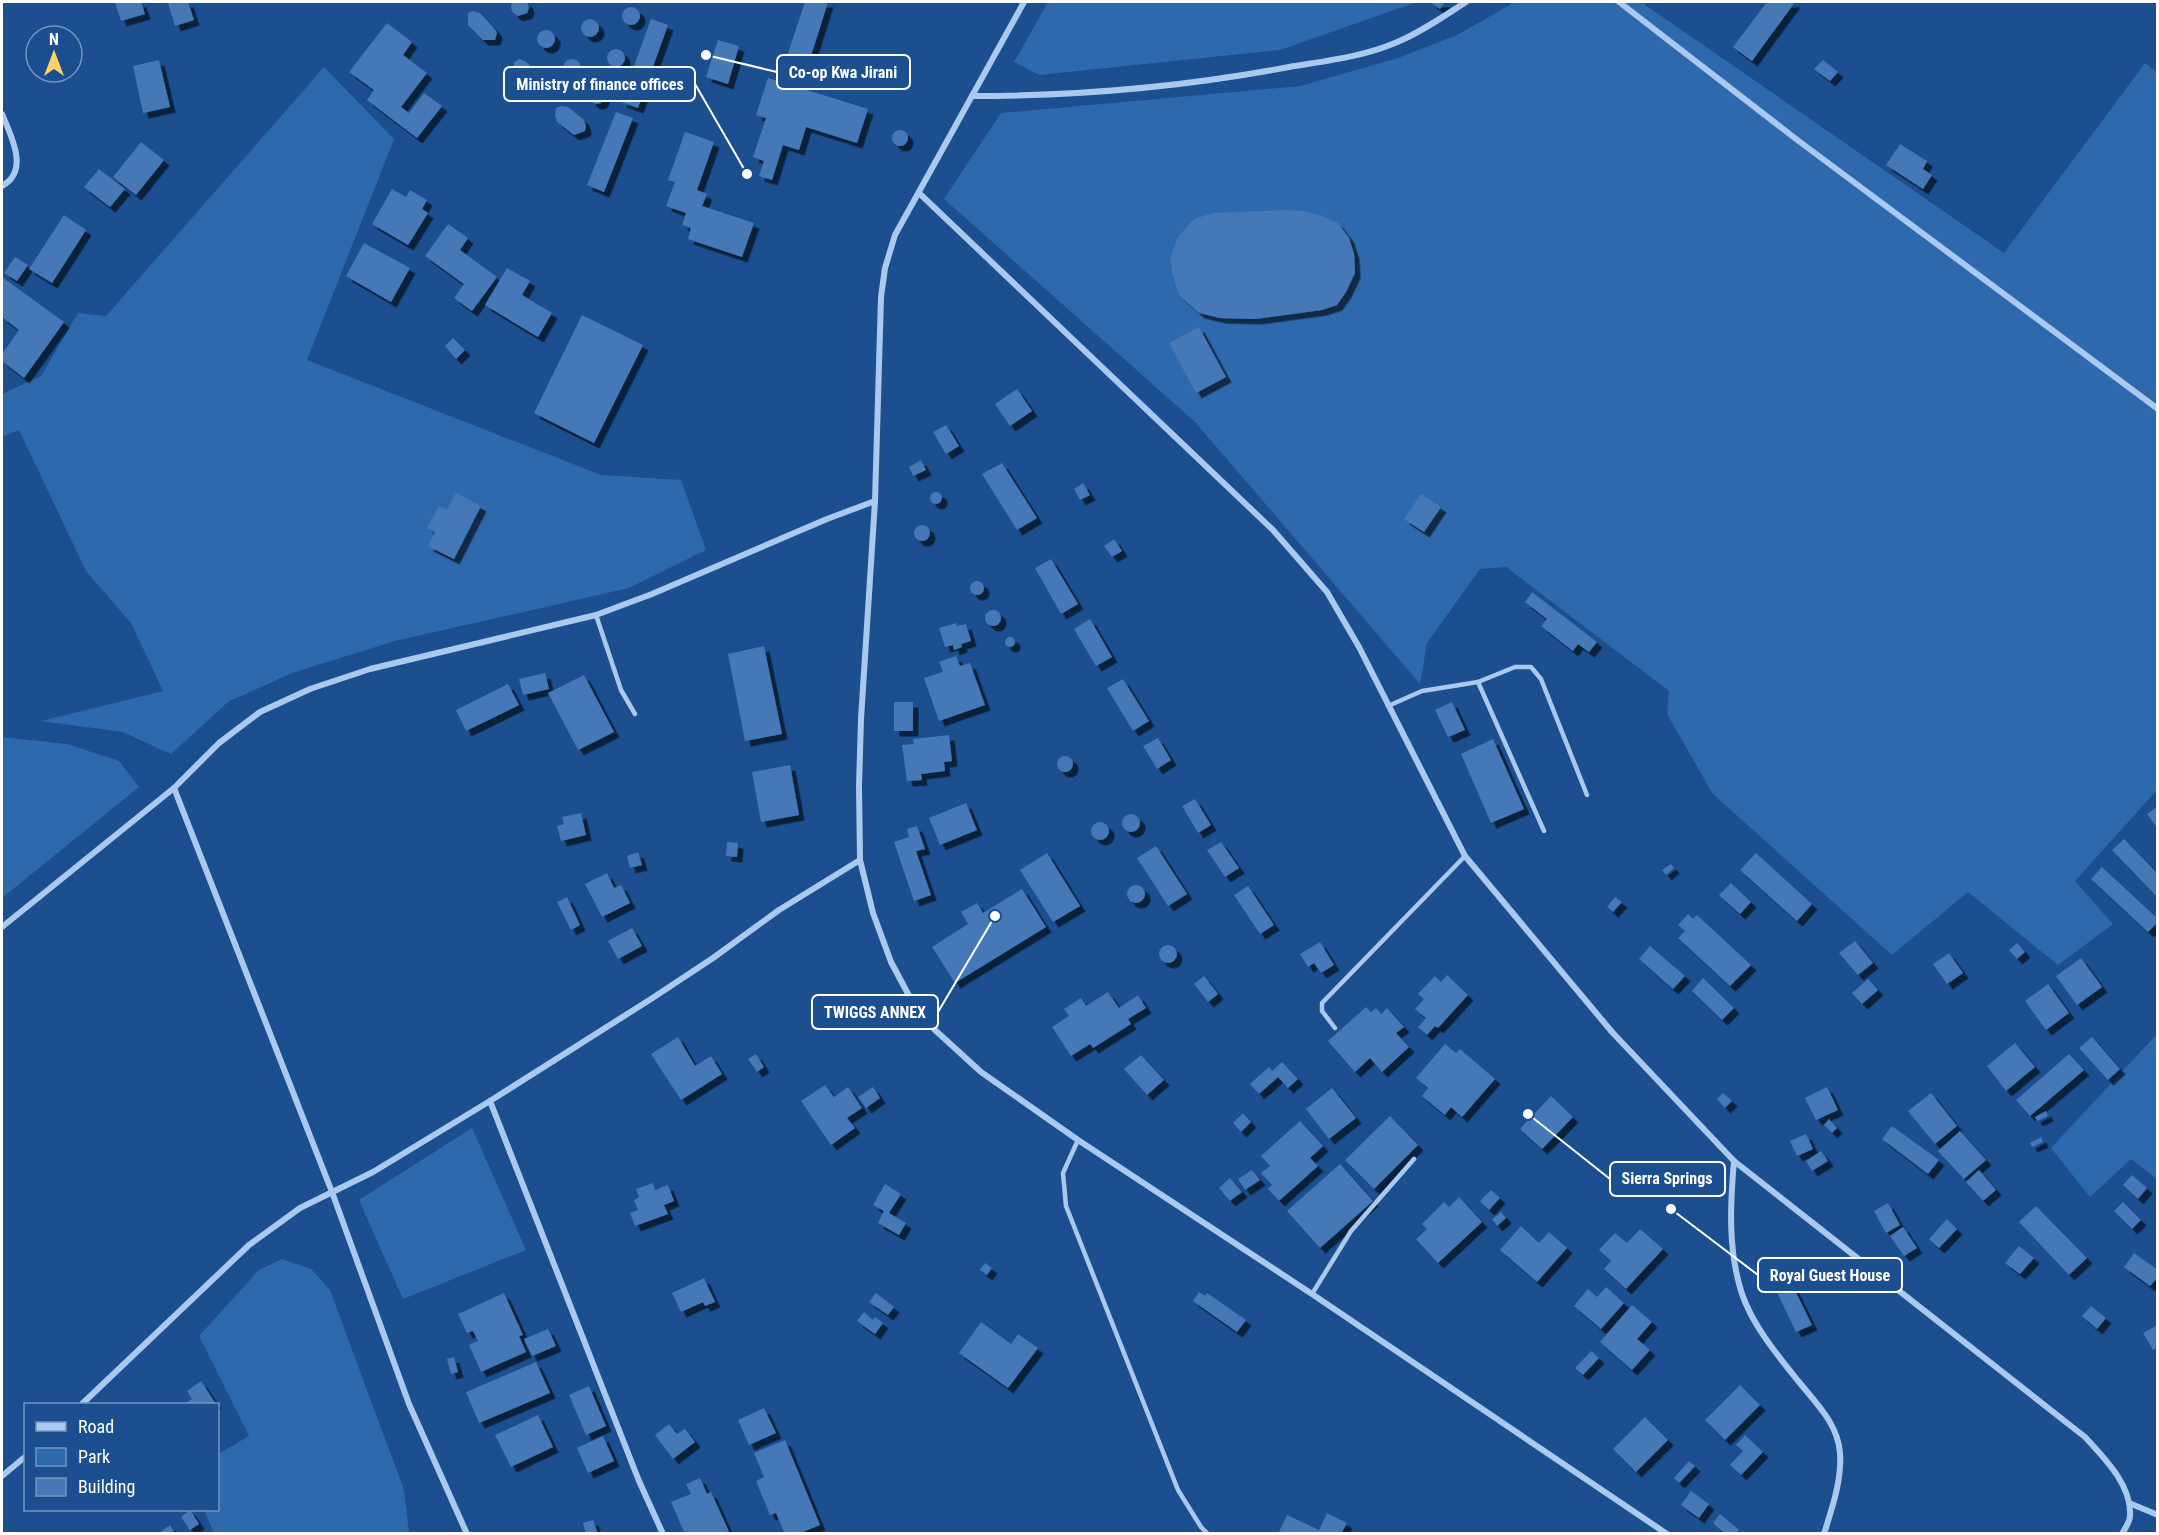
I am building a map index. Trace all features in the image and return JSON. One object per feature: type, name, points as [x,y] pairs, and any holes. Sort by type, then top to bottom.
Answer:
[{"type":"street","points":[[1024,2],[895,235],[885,268],[882,288],[878,348],[875,501],[859,786],[860,860],[873,913],[891,962],[914,1005],[935,1030],[981,1072],[1077,1140],[1312,1294],[1666,1533]]},
{"type":"street","points":[[972,96],[1125,90],[1240,76],[1349,56],[1396,43],[1466,2]]},
{"type":"street","points":[[1619,2],[1796,140],[2157,409]]},
{"type":"street","points":[[2,114],[15,147],[17,164],[10,182],[2,186]]},
{"type":"street","points":[[919,193],[1273,531],[1327,592],[1359,647],[1465,856],[1612,1032],[1734,1161],[2085,1437],[2109,1464],[2121,1482],[2129,1503],[2130,1518],[2122,1533]]},
{"type":"street","points":[[2,927],[174,788],[219,743],[260,712],[310,689],[370,669],[596,615],[875,501]]},
{"type":"street","points":[[174,788],[332,1192],[405,1394],[467,1533]]},
{"type":"street","points":[[83,1403],[249,1245],[300,1208],[373,1172],[490,1101],[714,958],[779,910],[860,860]]},
{"type":"street","points":[[490,1101],[631,1460],[663,1533]]},
{"type":"street","points":[[1734,1161],[1731,1230],[1734,1258],[1743,1294],[1758,1326],[1800,1383],[1817,1401],[1834,1431],[1840,1452],[1838,1486],[1824,1533]]},
{"type":"street","points":[[2,1476],[24,1458]]},
{"type":"street","points":[[2129,1503],[2157,1515]]},
{"type":"lane","points":[[596,615],[621,690],[635,714]]},
{"type":"lane","points":[[1388,706],[1422,692],[1478,682],[1515,667],[1531,667],[1541,679],[1587,795]]},
{"type":"lane","points":[[1478,682],[1544,831]]},
{"type":"lane","points":[[1335,1028],[1322,1011],[1322,1003],[1465,856]]},
{"type":"lane","points":[[1077,1140],[1063,1173],[1066,1206],[1178,1490],[1201,1527],[1208,1533]]},
{"type":"lane","points":[[1312,1294],[1351,1232],[1414,1159]]},
{"type":"green space","points":[[1048,2],[1417,2],[1280,50],[1039,75],[1014,62]]},
{"type":"green space","points":[[1515,2],[1641,2],[2004,253],[2145,63],[2158,73],[2158,789],[2075,881],[2113,924],[2058,965],[1968,892],[1892,955],[1713,794],[1667,714],[1669,691],[1506,567],[1480,569],[1427,643],[1420,684],[1195,422],[944,199],[1001,113],[1300,86],[1398,58],[1457,35]]},
{"type":"green space","points":[[324,67],[394,139],[307,360],[601,475],[681,480],[706,550],[629,588],[395,641],[292,673],[228,702],[171,754],[123,732],[41,721],[163,691],[131,623],[86,571],[19,430],[2,437],[2,394],[41,376],[78,313],[106,316]]},
{"type":"green space","points":[[2,737],[67,744],[119,761],[139,787],[2,898]]},
{"type":"green space","points":[[2157,1034],[2157,1179],[2131,1159],[2090,1197],[2051,1148]]},
{"type":"green space","points":[[472,1128],[526,1250],[403,1299],[359,1200]]},
{"type":"green space","points":[[282,1259],[311,1269],[330,1290],[404,1490],[409,1533],[214,1533],[204,1511],[219,1511],[219,1453],[249,1436],[199,1336],[259,1270]]},
{"type":"building","points":[[115,2],[141,2],[145,14],[121,21]]},
{"type":"building","points":[[188,2],[194,20],[175,26],[168,3]]},
{"type":"building","points":[[512,2],[527,2],[529,8],[527,13],[518,16],[513,13]]},
{"type":"building","points":[[805,2],[828,2],[804,78],[782,71]]},
{"type":"building","points":[[1430,2],[1445,2],[1440,9]]},
{"type":"building","points":[[1767,2],[1795,2],[1752,61],[1733,47]]},
{"type":"building","points":[[631,7],[637,10],[640,16],[637,22],[631,25],[625,22],[622,16],[625,10]]},
{"type":"building","points":[[473,11],[480,13],[494,28],[497,33],[495,40],[483,40],[468,25],[468,13]]},
{"type":"building","points":[[590,19],[596,22],[599,28],[596,34],[590,37],[584,34],[581,28],[584,22]]},
{"type":"building","points":[[651,19],[668,25],[638,108],[621,102]]},
{"type":"building","points":[[387,23],[412,42],[403,55],[427,73],[401,107],[409,113],[424,93],[442,106],[417,138],[367,100],[374,90],[349,72]]},
{"type":"building","points":[[546,30],[552,33],[555,39],[552,45],[546,48],[540,45],[537,39],[540,33]]},
{"type":"building","points":[[718,40],[739,46],[728,84],[706,77]]},
{"type":"building","points":[[616,49],[622,52],[625,58],[622,64],[616,67],[610,64],[607,58],[610,52]]},
{"type":"building","points":[[519,59],[525,61],[540,75],[542,80],[540,88],[527,89],[513,74],[514,62]]},
{"type":"building","points":[[568,59],[576,59],[581,64],[579,75],[568,77],[563,72],[563,64]]},
{"type":"building","points":[[159,60],[170,107],[143,113],[133,66]]},
{"type":"building","points":[[1823,60],[1838,72],[1830,81],[1814,69]]},
{"type":"building","points":[[768,78],[868,109],[857,143],[806,127],[799,150],[783,145],[772,180],[759,176],[764,161],[753,157],[766,118],[756,115]]},
{"type":"building","points":[[594,90],[600,90],[604,97],[600,104],[594,104],[590,100],[590,94]]},
{"type":"building","points":[[568,107],[584,120],[585,131],[574,135],[557,122],[556,108]]},
{"type":"building","points":[[616,112],[633,118],[604,192],[587,185]]},
{"type":"building","points":[[897,130],[903,130],[908,138],[906,144],[897,146],[892,141],[892,135]]},
{"type":"building","points":[[685,132],[714,142],[697,190],[707,194],[702,206],[754,223],[742,257],[688,239],[691,228],[682,225],[686,213],[666,206],[675,182],[668,180]]},
{"type":"building","points":[[141,142],[164,160],[136,195],[113,177]]},
{"type":"building","points":[[1900,144],[1927,161],[1923,169],[1932,175],[1923,189],[1886,165]]},
{"type":"building","points":[[99,169],[125,189],[110,207],[84,187]]},
{"type":"building","points":[[392,189],[406,197],[410,190],[427,200],[422,209],[428,213],[408,245],[372,224]]},
{"type":"building","points":[[1303,211],[1338,223],[1349,238],[1354,254],[1355,273],[1337,305],[1322,310],[1256,319],[1220,318],[1199,313],[1179,295],[1170,258],[1178,237],[1194,219],[1213,213]]},
{"type":"building","points":[[64,215],[86,230],[52,283],[29,269]]},
{"type":"building","points":[[448,224],[468,238],[460,250],[497,277],[472,311],[454,298],[464,284],[425,256]]},
{"type":"building","points":[[364,243],[410,268],[391,302],[346,276]]},
{"type":"building","points":[[15,257],[28,265],[17,281],[4,273]]},
{"type":"building","points":[[507,268],[530,281],[522,295],[552,313],[538,337],[485,305]]},
{"type":"building","points":[[2,277],[64,322],[24,378],[2,361],[2,354],[19,330],[2,317]]},
{"type":"building","points":[[582,315],[643,345],[594,443],[534,413]]},
{"type":"building","points":[[1199,327],[1226,377],[1196,393],[1169,343]]},
{"type":"building","points":[[453,338],[465,350],[456,359],[445,346]]},
{"type":"building","points":[[1017,389],[1032,411],[1010,426],[995,404]]},
{"type":"building","points":[[946,425],[959,446],[946,454],[933,432]]},
{"type":"building","points":[[921,460],[926,470],[913,476],[909,467]]},
{"type":"building","points":[[1002,463],[1037,518],[1017,530],[982,474]]},
{"type":"building","points":[[1083,483],[1090,495],[1080,500],[1074,489]]},
{"type":"building","points":[[938,492],[942,498],[938,504],[934,504],[930,496]]},
{"type":"building","points":[[456,493],[481,506],[454,559],[428,546],[435,532],[427,528],[439,506],[447,510]]},
{"type":"building","points":[[1421,494],[1441,507],[1424,532],[1404,519]]},
{"type":"building","points":[[922,525],[930,533],[922,541],[914,533]]},
{"type":"building","points":[[1114,539],[1122,551],[1112,557],[1104,546]]},
{"type":"building","points":[[1051,559],[1078,604],[1061,614],[1035,568]]},
{"type":"building","points":[[977,581],[982,583],[984,588],[982,593],[977,595],[972,593],[970,588],[972,583]]},
{"type":"building","points":[[1532,592],[1597,642],[1589,652],[1578,644],[1573,651],[1541,626],[1547,619],[1525,602]]},
{"type":"building","points":[[993,610],[999,612],[1001,618],[999,624],[993,626],[987,624],[985,618],[987,612]]},
{"type":"building","points":[[1090,619],[1112,657],[1096,666],[1074,629]]},
{"type":"building","points":[[956,623],[957,626],[966,624],[971,641],[961,644],[962,647],[954,650],[953,645],[945,647],[939,628]]},
{"type":"building","points":[[1010,637],[1014,638],[1014,646],[1010,647],[1006,646],[1005,642],[1006,638]]},
{"type":"building","points":[[764,646],[782,734],[745,741],[728,654]]},
{"type":"building","points":[[956,656],[960,666],[970,663],[985,705],[939,721],[924,678],[943,672],[939,662]]},
{"type":"building","points":[[545,673],[549,689],[523,695],[519,679]]},
{"type":"building","points":[[584,675],[614,732],[578,750],[548,693]]},
{"type":"building","points":[[1123,679],[1149,721],[1133,731],[1107,688]]},
{"type":"building","points":[[508,684],[519,705],[466,731],[456,710]]},
{"type":"building","points":[[894,702],[913,702],[913,731],[894,731]]},
{"type":"building","points":[[1452,702],[1465,730],[1448,737],[1435,710]]},
{"type":"building","points":[[949,735],[952,761],[944,762],[945,771],[921,774],[922,780],[907,781],[902,745],[914,744],[913,739]]},
{"type":"building","points":[[1158,738],[1171,760],[1157,769],[1143,746]]},
{"type":"building","points":[[1493,739],[1524,809],[1491,823],[1461,754]]},
{"type":"building","points":[[1065,756],[1073,764],[1065,772],[1057,764]]},
{"type":"building","points":[[790,765],[799,815],[761,822],[752,772]]},
{"type":"building","points":[[1195,799],[1211,825],[1198,833],[1182,806]]},
{"type":"building","points":[[966,803],[977,830],[940,845],[929,818]]},
{"type":"building","points":[[2158,806],[2158,829],[2147,814]]},
{"type":"building","points":[[581,813],[586,835],[561,841],[557,826],[564,824],[562,817]]},
{"type":"building","points":[[1131,814],[1137,817],[1140,823],[1137,829],[1131,832],[1125,829],[1122,823],[1125,817]]},
{"type":"building","points":[[1100,822],[1106,825],[1109,831],[1106,837],[1100,840],[1094,837],[1091,831],[1094,825]]},
{"type":"building","points":[[917,826],[925,849],[916,851],[931,895],[914,901],[894,842],[909,837],[907,829]]},
{"type":"building","points":[[2124,839],[2158,874],[2158,898],[2112,850]]},
{"type":"building","points":[[727,842],[738,843],[737,857],[726,856]]},
{"type":"building","points":[[1221,842],[1239,868],[1225,877],[1207,850]]},
{"type":"building","points":[[1156,846],[1187,894],[1168,906],[1137,858]]},
{"type":"building","points":[[638,852],[642,865],[630,868],[627,856]]},
{"type":"building","points":[[1047,853],[1080,906],[1053,922],[1020,870]]},
{"type":"building","points":[[1756,853],[1812,904],[1797,921],[1740,870]]},
{"type":"building","points":[[1671,864],[1674,868],[1666,875],[1662,870]]},
{"type":"building","points":[[2102,867],[2158,919],[2158,922],[2148,932],[2091,879]]},
{"type":"building","points":[[607,873],[614,888],[621,885],[630,903],[602,917],[585,884]]},
{"type":"building","points":[[1731,883],[1751,902],[1740,914],[1719,895]]},
{"type":"building","points":[[1136,885],[1142,888],[1145,894],[1142,900],[1136,903],[1130,900],[1127,894],[1130,888]]},
{"type":"building","points":[[1248,886],[1274,925],[1260,934],[1234,895]]},
{"type":"building","points":[[1022,889],[1046,927],[955,983],[932,947],[968,924],[961,912],[977,903],[983,913]]},
{"type":"building","points":[[567,897],[580,925],[571,930],[557,902]]},
{"type":"building","points":[[1615,897],[1622,902],[1613,912],[1607,907]]},
{"type":"building","points":[[1688,914],[1693,919],[1697,915],[1751,965],[1730,986],[1678,938],[1685,931],[1678,925]]},
{"type":"building","points":[[632,928],[642,946],[618,959],[608,941]]},
{"type":"building","points":[[1855,941],[1873,963],[1858,975],[1839,953]]},
{"type":"building","points":[[1320,942],[1334,965],[1321,973],[1314,963],[1308,967],[1300,954]]},
{"type":"building","points":[[2017,943],[2025,952],[2017,959],[2009,950]]},
{"type":"building","points":[[1168,945],[1174,948],[1177,954],[1174,960],[1168,963],[1162,960],[1159,954],[1162,948]]},
{"type":"building","points":[[1650,946],[1685,976],[1673,989],[1639,959]]},
{"type":"building","points":[[1949,953],[1963,973],[1947,984],[1933,964]]},
{"type":"building","points":[[2081,958],[2102,987],[2077,1005],[2056,976]]},
{"type":"building","points":[[1447,975],[1468,995],[1438,1028],[1435,1026],[1427,1035],[1418,1027],[1426,1018],[1415,1009],[1424,999],[1418,994],[1435,976],[1441,982]]},
{"type":"building","points":[[1204,976],[1218,994],[1208,1002],[1194,984]]},
{"type":"building","points":[[1703,978],[1734,1008],[1722,1020],[1692,991]]},
{"type":"building","points":[[1868,979],[1878,990],[1862,1004],[1852,993]]},
{"type":"building","points":[[2048,984],[2069,1013],[2046,1030],[2025,1001]]},
{"type":"building","points":[[1108,992],[1119,1008],[1138,995],[1146,1008],[1128,1019],[1131,1024],[1093,1048],[1090,1044],[1071,1056],[1052,1027],[1069,1016],[1064,1009],[1081,998],[1086,1006]]},
{"type":"building","points":[[1366,1007],[1371,1012],[1376,1008],[1381,1014],[1387,1008],[1404,1027],[1396,1033],[1409,1047],[1382,1072],[1370,1058],[1355,1072],[1328,1041]]},
{"type":"building","points":[[678,1037],[695,1066],[711,1056],[722,1074],[681,1100],[651,1054]]},
{"type":"building","points":[[2092,1037],[2120,1069],[2108,1080],[2079,1048]]},
{"type":"building","points":[[2015,1043],[2035,1067],[2006,1091],[1987,1066]]},
{"type":"building","points":[[1445,1044],[1456,1053],[1460,1049],[1495,1079],[1462,1117],[1451,1107],[1445,1115],[1422,1096],[1428,1088],[1416,1078]]},
{"type":"building","points":[[756,1054],[764,1067],[757,1072],[748,1059]]},
{"type":"building","points":[[2069,1054],[2084,1070],[2030,1116],[2016,1100]]},
{"type":"building","points":[[1141,1055],[1164,1080],[1147,1095],[1124,1069]]},
{"type":"building","points":[[1282,1062],[1298,1079],[1288,1088],[1278,1077],[1259,1094],[1250,1084],[1269,1067],[1272,1071]]},
{"type":"building","points":[[825,1085],[834,1097],[848,1087],[862,1108],[847,1118],[855,1128],[831,1145],[801,1101]]},
{"type":"building","points":[[873,1087],[880,1098],[866,1108],[858,1097]]},
{"type":"building","points":[[1827,1087],[1838,1110],[1816,1120],[1805,1098]]},
{"type":"building","points":[[1332,1088],[1356,1118],[1329,1139],[1306,1109]]},
{"type":"building","points":[[1723,1093],[1732,1101],[1725,1108],[1717,1099]]},
{"type":"building","points":[[1931,1093],[1957,1126],[1935,1144],[1908,1111]]},
{"type":"building","points":[[1551,1096],[1573,1117],[1542,1149],[1520,1129]]},
{"type":"building","points":[[2046,1111],[2048,1116],[2037,1121],[2035,1117]]},
{"type":"building","points":[[1243,1113],[1251,1122],[1241,1132],[1233,1123]]},
{"type":"building","points":[[1390,1116],[1418,1145],[1374,1189],[1345,1160]]},
{"type":"building","points":[[1829,1119],[1837,1128],[1832,1133],[1824,1125]]},
{"type":"building","points":[[1300,1121],[1323,1146],[1310,1158],[1318,1166],[1279,1201],[1268,1189],[1272,1185],[1261,1173],[1270,1166],[1261,1156]]},
{"type":"building","points":[[1892,1126],[1939,1160],[1928,1174],[1882,1139]]},
{"type":"building","points":[[1960,1131],[1986,1160],[1964,1179],[1938,1151]]},
{"type":"building","points":[[1806,1134],[1813,1149],[1797,1156],[1790,1141]]},
{"type":"building","points":[[2041,1137],[2043,1142],[2032,1147],[2030,1143]]},
{"type":"building","points":[[1821,1151],[1828,1161],[1812,1171],[1806,1161]]},
{"type":"building","points":[[1340,1164],[1373,1201],[1320,1248],[1287,1211]]},
{"type":"building","points":[[1252,1170],[1260,1180],[1245,1190],[1238,1179]]},
{"type":"building","points":[[1979,1170],[1996,1190],[1983,1201],[1966,1182]]},
{"type":"building","points":[[2132,1175],[2147,1188],[2138,1199],[2123,1185]]},
{"type":"building","points":[[1230,1178],[1242,1192],[1230,1201],[1219,1188]]},
{"type":"building","points":[[653,1183],[655,1190],[668,1185],[674,1201],[664,1205],[668,1214],[635,1226],[630,1213],[638,1210],[634,1200],[639,1197],[636,1189]]},
{"type":"building","points":[[885,1184],[901,1194],[889,1213],[906,1223],[899,1235],[878,1223],[884,1211],[873,1205]]},
{"type":"building","points":[[1491,1190],[1500,1198],[1489,1210],[1480,1201]]},
{"type":"building","points":[[1459,1197],[1482,1222],[1438,1263],[1416,1239],[1427,1229],[1422,1224],[1444,1202],[1449,1207]]},
{"type":"building","points":[[2123,1202],[2141,1220],[2132,1229],[2114,1211]]},
{"type":"building","points":[[1888,1203],[1900,1225],[1886,1233],[1874,1211]]},
{"type":"building","points":[[2036,1206],[2087,1258],[2069,1275],[2019,1222]]},
{"type":"building","points":[[1501,1212],[1506,1218],[1497,1226],[1492,1219]]},
{"type":"building","points":[[1947,1219],[1957,1229],[1939,1248],[1929,1239]]},
{"type":"building","points":[[1521,1226],[1539,1243],[1549,1232],[1567,1248],[1537,1282],[1500,1250]]},
{"type":"building","points":[[1903,1227],[1917,1248],[1904,1256],[1890,1236]]},
{"type":"building","points":[[1640,1229],[1663,1249],[1626,1289],[1604,1269],[1611,1261],[1599,1250],[1615,1233],[1627,1243]]},
{"type":"building","points":[[2019,1246],[2034,1258],[2020,1274],[2005,1263]]},
{"type":"building","points":[[2134,1253],[2158,1270],[2158,1277],[2150,1286],[2124,1267]]},
{"type":"building","points":[[1779,1258],[1812,1325],[1796,1332],[1764,1265]]},
{"type":"building","points":[[985,1263],[992,1268],[987,1275],[980,1270]]},
{"type":"building","points":[[704,1278],[715,1302],[705,1306],[703,1302],[681,1312],[672,1293]]},
{"type":"building","points":[[1606,1287],[1624,1303],[1601,1329],[1574,1306],[1588,1289],[1597,1297]]},
{"type":"building","points":[[1199,1292],[1205,1296],[1207,1293],[1246,1320],[1237,1332],[1193,1301]]},
{"type":"building","points":[[504,1293],[523,1335],[519,1336],[526,1352],[481,1372],[469,1345],[478,1341],[473,1331],[467,1333],[458,1314]]},
{"type":"building","points":[[876,1293],[894,1307],[888,1315],[869,1302]]},
{"type":"building","points":[[1632,1305],[1652,1322],[1637,1339],[1650,1350],[1632,1370],[1600,1342]]},
{"type":"building","points":[[2091,1306],[2106,1318],[2097,1329],[2082,1316]]},
{"type":"building","points":[[864,1312],[873,1320],[875,1317],[883,1323],[875,1334],[857,1321]]},
{"type":"building","points":[[981,1322],[1011,1344],[1018,1334],[1038,1348],[1008,1388],[959,1353]]},
{"type":"building","points":[[2156,1326],[2158,1348],[2153,1350],[2143,1333]]},
{"type":"building","points":[[548,1329],[556,1346],[532,1356],[524,1339]]},
{"type":"building","points":[[1591,1351],[1599,1358],[1583,1375],[1575,1368]]},
{"type":"building","points":[[454,1357],[458,1372],[451,1374],[447,1359]]},
{"type":"building","points":[[536,1362],[550,1393],[479,1423],[466,1392]]},
{"type":"building","points":[[201,1381],[215,1403],[186,1403],[192,1399],[187,1391]]},
{"type":"building","points":[[1740,1385],[1760,1405],[1725,1440],[1705,1420]]},
{"type":"building","points":[[589,1386],[606,1426],[586,1435],[569,1395]]},
{"type":"building","points":[[764,1408],[776,1433],[749,1445],[738,1420]]},
{"type":"building","points":[[538,1415],[553,1447],[511,1467],[495,1435]]},
{"type":"building","points":[[1645,1417],[1668,1440],[1636,1472],[1613,1449]]},
{"type":"building","points":[[669,1424],[677,1434],[685,1429],[695,1442],[673,1459],[655,1435]]},
{"type":"building","points":[[1745,1435],[1763,1452],[1741,1475],[1730,1465],[1743,1451],[1736,1445]]},
{"type":"building","points":[[603,1436],[614,1461],[588,1473],[577,1448]]},
{"type":"building","points":[[785,1440],[820,1525],[798,1534],[785,1534],[776,1513],[770,1515],[756,1481],[764,1477],[754,1453]]},
{"type":"building","points":[[1689,1461],[1695,1466],[1679,1483],[1674,1478]]},
{"type":"building","points":[[700,1478],[707,1494],[711,1492],[730,1534],[685,1534],[671,1502],[691,1494],[686,1484]]},
{"type":"building","points":[[1691,1491],[1709,1504],[1699,1518],[1681,1505]]},
{"type":"building","points":[[191,1511],[199,1524],[190,1530],[181,1517]]},
{"type":"building","points":[[1327,1513],[1347,1523],[1341,1534],[1278,1534],[1287,1515],[1319,1530]]},
{"type":"building","points":[[1720,1514],[1739,1530],[1737,1534],[1725,1534],[1713,1523]]},
{"type":"building","points":[[593,1520],[598,1534],[586,1534],[583,1523]]},
{"type":"building","points":[[170,1525],[175,1534],[158,1534]]},
{"type":"place","name":"Co-op Kwa Jirani","points":[[706,55]]},
{"type":"place","name":"Ministry of finance offices","points":[[747,174]]},
{"type":"place","name":"TWIGGS ANNEX","points":[[995,916]]},
{"type":"place","name":"Sierra Springs","points":[[1528,1114]]},
{"type":"place","name":"Royal Guest House","points":[[1671,1209]]}]
